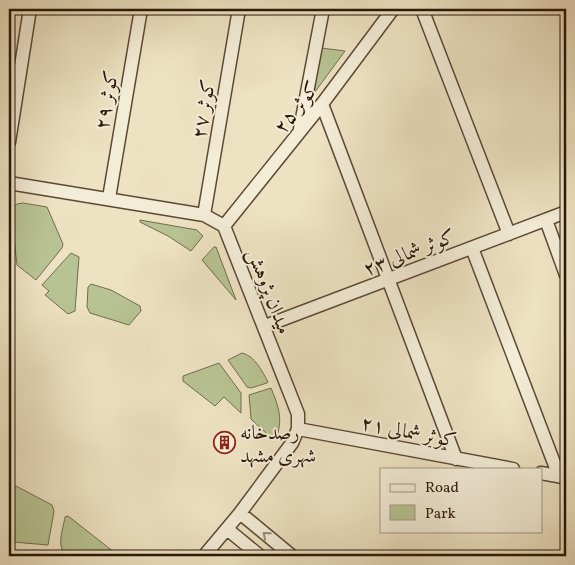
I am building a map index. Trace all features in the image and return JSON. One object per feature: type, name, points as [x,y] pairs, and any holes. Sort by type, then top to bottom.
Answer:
[{"type":"street","points":[[9,142],[30,9]]},
{"type":"street","name":"کوثر ۲۹","points":[[109,198],[141,9]]},
{"type":"street","name":"کوثر ۲۷","points":[[204,214],[239,9]]},
{"type":"street","points":[[300,132],[324,9]]},
{"type":"street","name":"کوثر ۲۵","points":[[224,226],[322,104],[393,9]]},
{"type":"street","points":[[422,9],[509,234]]},
{"type":"street","points":[[322,104],[456,459]]},
{"type":"street","points":[[9,183],[204,214],[224,226]]},
{"type":"street","name":"کوثر شمالی ۲۳","points":[[265,326],[566,212]]},
{"type":"street","points":[[546,220],[566,275]]},
{"type":"street","name":"میدان پژوهش","points":[[224,226],[265,326],[298,414],[298,429]]},
{"type":"street","points":[[472,248],[562,477]]},
{"type":"street","points":[[204,556],[240,514],[292,443],[298,429]]},
{"type":"street","name":"کوثر شمالی ۲۱","points":[[298,429],[507,468]]},
{"type":"street","points":[[542,473],[562,477]]},
{"type":"street","points":[[240,514],[292,556]]},
{"type":"street","points":[[227,529],[260,556]]},
{"type":"green space","points":[[321,48],[345,51],[309,100]]},
{"type":"green space","points":[[23,203],[47,207],[63,244],[62,248],[36,280],[17,265],[11,210],[17,204]]},
{"type":"green space","points":[[140,220],[197,230],[203,236],[191,251],[168,236],[140,222]]},
{"type":"green space","points":[[216,247],[236,300],[202,260]]},
{"type":"green space","points":[[71,253],[79,257],[75,311],[68,314],[45,295],[49,291],[42,285]]},
{"type":"green space","points":[[91,284],[111,290],[140,306],[141,311],[129,325],[90,313],[87,307],[88,287]]},
{"type":"green space","points":[[242,353],[251,357],[258,364],[267,383],[251,388],[247,387],[228,360]]},
{"type":"green space","points":[[219,363],[241,393],[241,413],[224,397],[215,406],[183,381],[183,376]]},
{"type":"green space","points":[[271,388],[279,412],[280,423],[277,436],[268,435],[251,419],[249,395]]},
{"type":"green space","points":[[16,486],[52,505],[54,511],[48,545],[13,542],[9,539],[9,493]]},
{"type":"green space","points":[[68,516],[119,556],[68,556],[64,553],[61,544],[62,533],[65,517]]},
{"type":"place","name":"رصدخانه شهری مشهد","points":[[224,443]]}]
